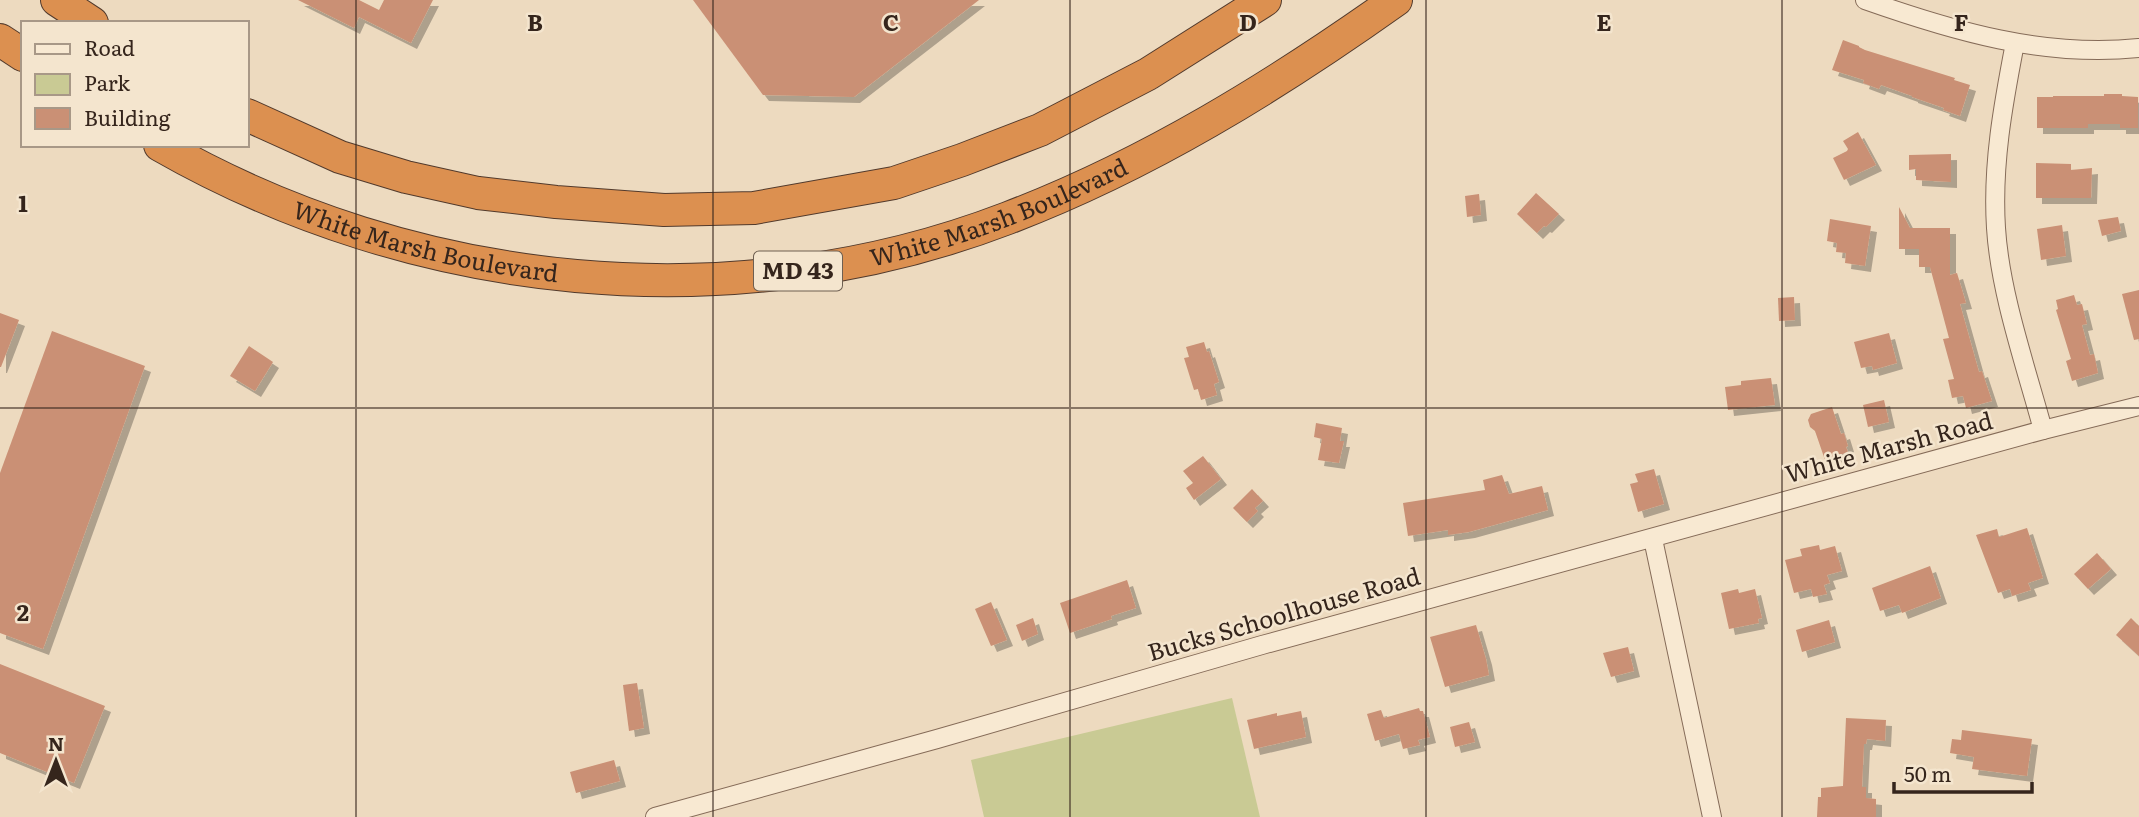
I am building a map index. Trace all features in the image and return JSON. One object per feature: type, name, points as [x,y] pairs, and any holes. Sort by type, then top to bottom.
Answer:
[{"type":"highway","points":[[57,0],[89,21]]},
{"type":"highway","points":[[248,115],[340,157],[406,177],[478,193],[664,211],[754,208],[894,183],[1040,130],[1148,74],[1265,0]]},
{"type":"highway","name":"White Marsh Boulevard","points":[[164,147],[237,186],[293,209],[394,244],[464,260],[546,274],[630,280],[711,279],[771,274],[897,253],[971,231],[1050,202],[1148,155],[1252,96],[1328,48],[1396,0]]},
{"type":"highway","points":[[0,40],[21,54]]},
{"type":"street","points":[[1865,0],[1929,22],[2015,43],[2070,49],[2139,48]]},
{"type":"street","points":[[2015,43],[2000,124],[1996,228],[2005,291],[2043,430]]},
{"type":"street","name":"White Marsh Road","points":[[1653,538],[2139,406]]},
{"type":"street","points":[[1653,538],[1712,817]]},
{"type":"street","name":"Bucks Schoolhouse Road","points":[[655,817],[1262,645],[1653,538]]},
{"type":"green space","points":[[1232,698],[1260,817],[984,817],[971,760]]},
{"type":"building","points":[[298,0],[359,0],[379,10],[384,0],[433,0],[411,43],[359,17],[354,28]]},
{"type":"building","points":[[693,0],[979,0],[854,97],[763,95]]},
{"type":"building","points":[[1843,40],[1970,85],[1960,116],[1912,96],[1881,85],[1879,89],[1863,83],[1864,80],[1832,70]]},
{"type":"building","points":[[2104,94],[2138,97],[2138,128],[2120,128],[2120,124],[2088,124],[2088,128],[2037,128],[2037,97]]},
{"type":"building","points":[[1858,132],[1876,165],[1844,180],[1833,158],[1847,151],[1843,141]]},
{"type":"building","points":[[1951,154],[1951,182],[1916,180],[1916,169],[1909,170],[1909,155]]},
{"type":"building","points":[[2036,163],[2071,164],[2071,170],[2092,168],[2091,198],[2036,198]]},
{"type":"building","points":[[1536,193],[1559,214],[1537,233],[1517,214]]},
{"type":"building","points":[[1479,194],[1481,215],[1467,217],[1465,196]]},
{"type":"building","points":[[1899,207],[1910,228],[1950,228],[1950,275],[1957,273],[1966,303],[1960,304],[1979,372],[1982,371],[1992,401],[1966,408],[1963,396],[1952,398],[1948,380],[1954,379],[1943,339],[1949,338],[1930,267],[1919,267],[1919,249],[1899,249]]},
{"type":"building","points":[[2118,217],[2121,231],[2102,236],[2098,220]]},
{"type":"building","points":[[1830,219],[1871,226],[1865,266],[1845,263],[1846,253],[1836,252],[1837,243],[1827,241]]},
{"type":"building","points":[[2062,225],[2066,256],[2041,260],[2037,229]]},
{"type":"building","points":[[2139,290],[2139,339],[2134,340],[2122,294]]},
{"type":"building","points":[[2074,295],[2077,305],[2082,304],[2087,324],[2082,325],[2090,355],[2094,354],[2098,373],[2072,381],[2066,361],[2071,359],[2056,310],[2056,300]]},
{"type":"building","points":[[1794,297],[1795,320],[1779,321],[1778,298]]},
{"type":"building","points":[[0,313],[19,320],[1,367],[0,367]]},
{"type":"building","points":[[52,331],[145,366],[43,649],[0,633],[0,473]]},
{"type":"building","points":[[1889,333],[1897,363],[1873,370],[1872,366],[1861,368],[1854,342]]},
{"type":"building","points":[[1204,342],[1219,382],[1214,384],[1217,395],[1201,400],[1198,389],[1194,390],[1184,358],[1189,357],[1186,347]]},
{"type":"building","points":[[249,346],[273,362],[255,391],[230,376]]},
{"type":"building","points":[[1771,378],[1775,405],[1728,410],[1725,387],[1741,385],[1741,381]]},
{"type":"building","points":[[1884,400],[1889,422],[1868,427],[1863,405]]},
{"type":"building","points":[[1832,407],[1841,434],[1844,433],[1848,452],[1825,460],[1815,431],[1808,420],[1811,414]]},
{"type":"building","points":[[1316,423],[1342,428],[1340,441],[1344,441],[1339,463],[1318,460],[1322,439],[1314,437]]},
{"type":"building","points":[[1203,456],[1221,479],[1194,500],[1186,488],[1193,483],[1183,471]]},
{"type":"building","points":[[1654,469],[1664,504],[1638,512],[1630,484],[1638,482],[1635,474]]},
{"type":"building","points":[[1502,475],[1509,494],[1542,486],[1548,510],[1469,532],[1448,535],[1448,530],[1408,536],[1403,503],[1485,490],[1483,480]]},
{"type":"building","points":[[1252,489],[1263,501],[1255,508],[1258,511],[1247,522],[1233,508]]},
{"type":"building","points":[[2027,528],[2043,578],[2028,583],[2031,590],[2012,596],[2010,589],[1998,593],[1976,535],[1997,529],[1999,537]]},
{"type":"building","points":[[1819,545],[1820,550],[1835,546],[1842,571],[1827,575],[1830,583],[1824,585],[1827,594],[1813,597],[1811,589],[1794,593],[1785,560],[1802,556],[1800,549]]},
{"type":"building","points":[[2097,553],[2111,569],[2088,589],[2074,574]]},
{"type":"building","points":[[1930,566],[1941,598],[1902,613],[1899,605],[1880,611],[1872,588]]},
{"type":"building","points":[[1127,580],[1136,608],[1070,633],[1060,603]]},
{"type":"building","points":[[1738,589],[1739,593],[1755,589],[1762,618],[1758,619],[1759,623],[1729,629],[1721,593]]},
{"type":"building","points":[[991,602],[1007,640],[991,646],[975,609]]},
{"type":"building","points":[[1033,618],[1038,634],[1022,641],[1016,625]]},
{"type":"building","points":[[2131,618],[2139,626],[2139,656],[2116,635]]},
{"type":"building","points":[[1829,620],[1835,642],[1802,652],[1796,630]]},
{"type":"building","points":[[1476,625],[1489,675],[1445,687],[1430,637]]},
{"type":"building","points":[[1628,647],[1634,671],[1611,677],[1603,653]]},
{"type":"building","points":[[0,664],[105,706],[74,783],[0,753]]},
{"type":"building","points":[[637,683],[644,728],[629,731],[623,685]]},
{"type":"building","points":[[1419,708],[1423,711],[1430,737],[1418,740],[1420,745],[1403,749],[1399,734],[1375,741],[1367,714],[1381,710],[1384,718]]},
{"type":"building","points":[[1301,711],[1306,737],[1254,749],[1247,720]]},
{"type":"building","points":[[1846,718],[1886,720],[1885,741],[1867,739],[1864,744],[1862,787],[1866,787],[1866,798],[1876,799],[1876,817],[1817,817],[1821,788],[1843,786]]},
{"type":"building","points":[[1469,722],[1475,742],[1455,747],[1450,727]]},
{"type":"building","points":[[1962,730],[2032,739],[2027,776],[1972,769],[1974,757],[1950,753],[1952,739],[1961,740]]},
{"type":"building","points":[[614,760],[620,781],[576,793],[570,772]]}]
